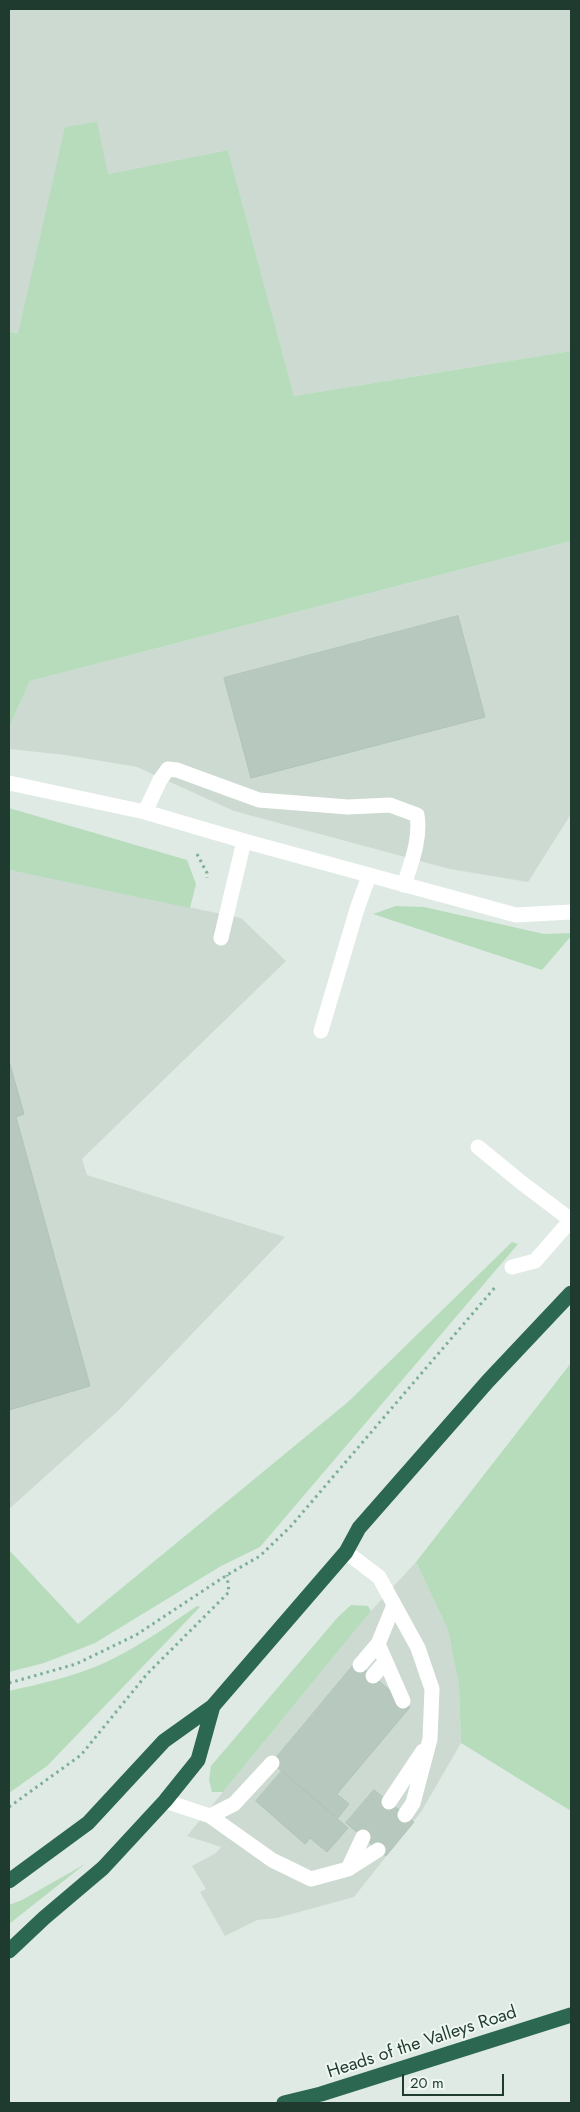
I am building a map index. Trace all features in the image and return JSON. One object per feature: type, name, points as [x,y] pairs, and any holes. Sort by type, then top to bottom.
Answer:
[{"type":"highway","points":[[9,1881],[88,1824],[164,1741],[213,1706],[346,1552],[359,1528],[488,1381],[571,1293]]},
{"type":"highway","points":[[9,1951],[44,1918],[103,1868],[165,1802],[198,1760],[213,1706]]},
{"type":"highway","name":"Heads of the Valleys Road","points":[[284,2103],[321,2094],[571,2015]]},
{"type":"street","points":[[145,812],[160,780],[168,770],[177,770],[259,800],[348,807],[390,805],[417,815],[419,825],[417,841],[404,885]]},
{"type":"street","points":[[9,782],[145,812],[369,876],[516,915],[571,912]]},
{"type":"street","points":[[222,938],[244,841]]},
{"type":"street","points":[[321,1031],[357,909],[369,876]]},
{"type":"street","points":[[478,1147],[571,1220],[535,1260],[512,1267]]},
{"type":"street","points":[[346,1552],[379,1577],[418,1648],[432,1690],[430,1739],[414,1803],[405,1815]]},
{"type":"street","points":[[360,1665],[378,1644],[394,1605]]},
{"type":"street","points":[[378,1644],[392,1687],[403,1701]]},
{"type":"street","points":[[373,1676],[385,1662]]},
{"type":"street","points":[[389,1802],[430,1739]]},
{"type":"street","points":[[210,1816],[234,1804],[272,1763]]},
{"type":"street","points":[[165,1802],[210,1816],[272,1860],[311,1880],[348,1869],[378,1850]]},
{"type":"street","points":[[348,1869],[363,1837]]},
{"type":"path","points":[[9,1683],[76,1664],[127,1639],[260,1556],[292,1526],[512,1267]]},
{"type":"path","points":[[9,1807],[81,1756],[147,1674],[229,1592],[228,1575]]},
{"type":"shaded area","points":[[9,9],[571,9],[571,351],[294,396],[228,150],[108,174],[9,394]]},
{"type":"shaded area","points":[[571,541],[571,814],[528,882],[450,869],[234,811],[137,767],[66,755],[9,749],[9,727],[30,681]]},
{"type":"shaded area","points":[[9,870],[241,918],[286,961],[82,1159],[87,1175],[285,1237],[117,1412],[9,1509]]},
{"type":"shaded area","points":[[416,1562],[448,1630],[459,1686],[461,1743],[421,1812],[354,1897],[277,1918],[257,1920],[225,1936],[200,1892],[206,1889],[192,1866],[216,1853],[221,1847],[187,1836],[371,1611]]},
{"type":"green space","points":[[97,122],[108,174],[228,150],[294,396],[571,351],[571,541],[30,681],[9,727],[9,332],[18,334],[65,127]]},
{"type":"green space","points":[[9,808],[187,860],[196,884],[190,908],[9,870]]},
{"type":"green space","points":[[396,906],[424,907],[544,934],[571,933],[571,936],[542,970],[373,914]]},
{"type":"green space","points":[[512,1242],[518,1244],[260,1547],[221,1566],[95,1643],[44,1663],[9,1672],[9,1550],[78,1624],[348,1402]]},
{"type":"green space","points":[[571,1363],[571,1811],[461,1743],[459,1686],[448,1630],[416,1562]]},
{"type":"green space","points":[[351,1605],[368,1606],[371,1611],[223,1792],[212,1792],[209,1780],[211,1766],[338,1617]]},
{"type":"green space","points":[[197,1606],[200,1607],[47,1766],[9,1793],[9,1691],[91,1669],[139,1645]]},
{"type":"green space","points":[[85,1864],[9,1924],[9,1905],[22,1900]]},
{"type":"building","points":[[458,616],[485,717],[251,778],[224,678]]},
{"type":"building","points":[[9,1061],[24,1114],[16,1117],[90,1386],[9,1410]]},
{"type":"building","points":[[356,1662],[410,1707],[337,1794],[349,1804],[338,1818],[272,1763]]},
{"type":"building","points":[[282,1771],[348,1828],[327,1852],[310,1838],[305,1844],[256,1801]]},
{"type":"building","points":[[374,1790],[414,1822],[386,1856],[346,1823]]}]
